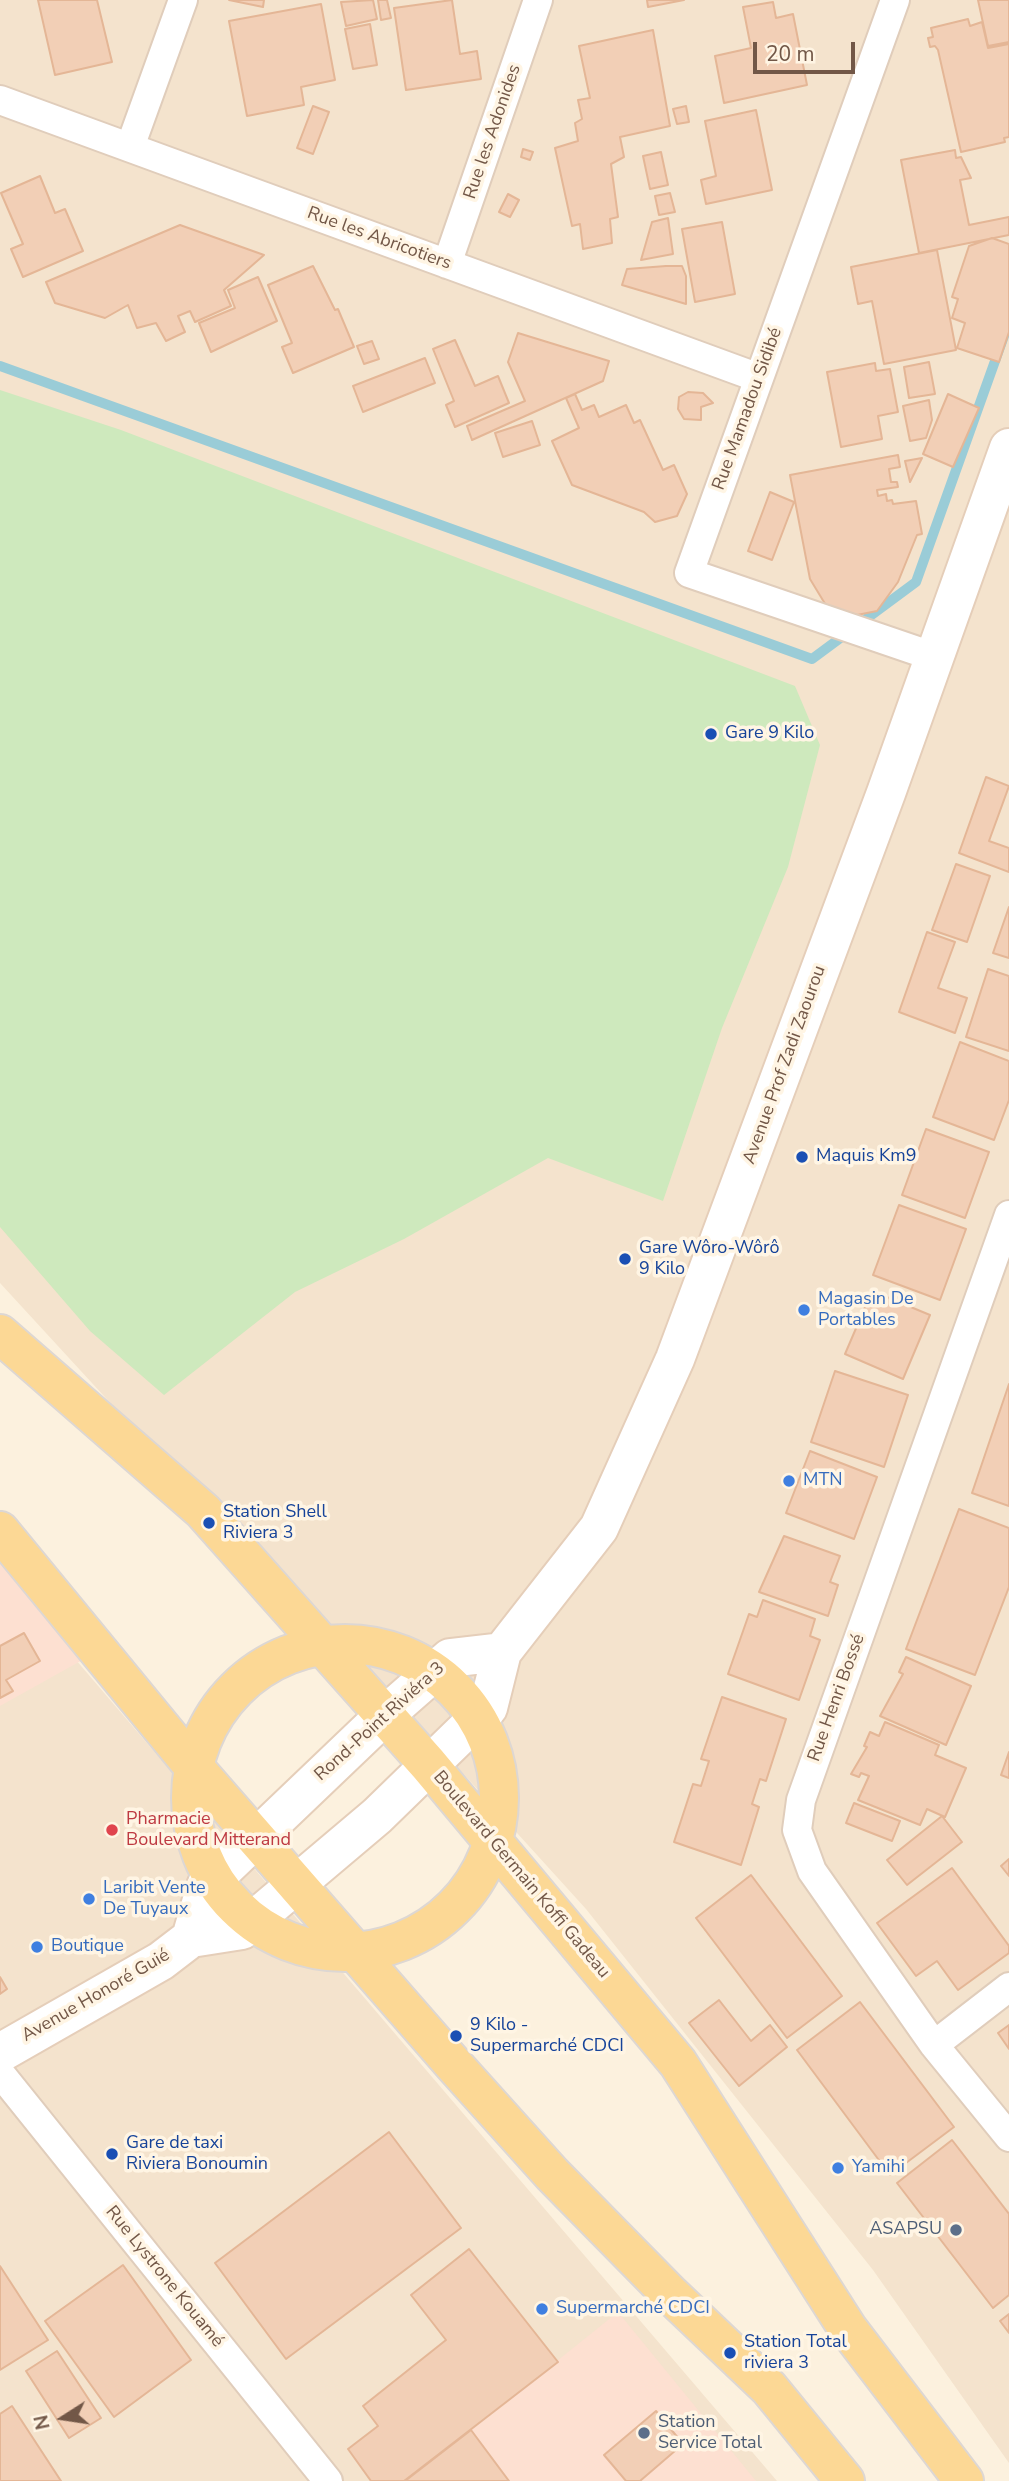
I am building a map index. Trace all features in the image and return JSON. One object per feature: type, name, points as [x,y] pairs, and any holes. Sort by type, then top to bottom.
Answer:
[{"type":"main road","name":"Avenue Prof Zadi Zaourou","points":[[502,1652],[599,1528],[675,1359],[935,657],[1009,448]]},
{"type":"main road","name":"Boulevard Germain Koffi Gadeau","points":[[0,1334],[203,1511],[386,1714],[678,2063],[848,2329],[964,2481]]},
{"type":"main road","points":[[0,1531],[254,1838],[454,2065],[552,2174],[669,2293],[769,2388],[845,2481]]},
{"type":"main road","points":[[322,1644],[377,1647],[433,1672],[456,1690],[477,1718],[497,1774],[499,1804],[492,1841],[470,1889],[436,1922],[395,1944],[354,1952],[308,1948],[280,1938],[253,1921],[214,1877],[202,1852],[194,1819],[193,1766],[219,1709],[262,1667],[322,1644]]},
{"type":"main road","name":"Rond-Point Riviéra 3","points":[[254,1838],[450,1658],[502,1652]]},
{"type":"main road","points":[[297,1886],[377,1816],[488,1708],[502,1652]]},
{"type":"main road","points":[[191,1938],[206,1885],[254,1838]]},
{"type":"main road","name":"Avenue Honoré Guié","points":[[0,2053],[161,1961],[191,1938],[242,1930],[297,1886]]},
{"type":"street","points":[[130,147],[183,0]]},
{"type":"street","name":"Rue les Adonides","points":[[447,264],[538,0]]},
{"type":"street","name":"Rue Mamadou Sidibé","points":[[894,0],[689,573],[935,657]]},
{"type":"street","name":"Rue les Abricotiers","points":[[0,100],[759,378]]},
{"type":"street","name":"Rue Henri Bossé","points":[[1009,1215],[801,1800],[797,1830],[811,1871],[934,2045],[1009,2137]]},
{"type":"street","points":[[934,2045],[1009,1987]]},
{"type":"street","name":"Rue Lystrone Kouamé","points":[[0,2073],[323,2479]]},
{"type":"shaded area","points":[[0,0],[1009,0],[1009,2463],[873,2270],[586,1909],[283,1575],[160,1457],[0,1283]]},
{"type":"shaded area","points":[[0,1551],[86,1658],[0,1706]]},
{"type":"shaded area","points":[[0,1571],[777,2481],[0,2481]]},
{"type":"shaded area","points":[[618,2312],[756,2481],[510,2481],[471,2430]]},
{"type":"green space","points":[[0,390],[121,430],[795,686],[820,745],[788,867],[722,1028],[663,1201],[548,1158],[404,1239],[295,1292],[164,1395],[90,1331],[0,1227]]},
{"type":"building","points":[[38,0],[97,0],[112,62],[55,75]]},
{"type":"building","points":[[229,0],[264,0],[263,7]]},
{"type":"building","points":[[373,0],[377,19],[346,26],[341,2]]},
{"type":"building","points":[[378,0],[387,0],[391,18],[381,20]]},
{"type":"building","points":[[452,0],[460,54],[477,51],[481,79],[406,90],[394,8]]},
{"type":"building","points":[[647,0],[684,0],[648,7]]},
{"type":"building","points":[[978,0],[1009,0],[1009,42],[988,46]]},
{"type":"building","points":[[773,2],[776,18],[793,14],[807,85],[724,103],[715,56],[751,48],[743,7]]},
{"type":"building","points":[[321,4],[335,80],[301,87],[304,105],[247,116],[229,21]]},
{"type":"building","points":[[968,19],[970,26],[982,22],[988,48],[1009,44],[1009,137],[1004,138],[1005,142],[961,152],[938,50],[935,46],[930,47],[928,38],[933,37],[931,28]]},
{"type":"building","points":[[370,24],[377,65],[353,69],[345,29]]},
{"type":"building","points":[[653,30],[670,126],[620,137],[624,157],[611,164],[618,217],[610,219],[612,243],[583,249],[580,224],[572,226],[555,148],[578,141],[575,123],[582,119],[578,100],[590,98],[579,46]]},
{"type":"building","points":[[313,106],[329,112],[313,154],[297,148]]},
{"type":"building","points":[[686,106],[689,122],[677,124],[673,109]]},
{"type":"building","points":[[756,110],[772,190],[706,204],[701,180],[716,176],[705,121]]},
{"type":"building","points":[[523,149],[533,152],[530,160],[521,157]]},
{"type":"building","points":[[955,150],[956,158],[961,157],[971,178],[960,180],[969,225],[1009,217],[1009,235],[919,253],[901,160]]},
{"type":"building","points":[[661,152],[668,185],[650,189],[643,156]]},
{"type":"building","points":[[40,176],[55,213],[65,209],[83,251],[23,277],[11,249],[23,244],[1,193]]},
{"type":"building","points":[[670,193],[675,212],[659,215],[655,196]]},
{"type":"building","points":[[508,194],[519,200],[510,217],[499,212]]},
{"type":"building","points":[[668,218],[673,254],[641,260],[652,222]]},
{"type":"building","points":[[722,222],[735,294],[695,302],[682,229]]},
{"type":"building","points":[[180,225],[264,255],[224,290],[231,306],[195,322],[190,311],[178,316],[185,332],[166,341],[156,323],[137,328],[128,305],[105,318],[55,303],[46,282]]},
{"type":"building","points":[[992,238],[1009,244],[1009,332],[999,362],[957,348],[965,323],[952,318],[958,299],[952,297],[969,246]]},
{"type":"building","points":[[937,250],[956,350],[884,364],[872,301],[858,304],[851,267]]},
{"type":"building","points":[[313,266],[335,310],[338,309],[354,347],[293,373],[282,347],[292,343],[268,285]]},
{"type":"building","points":[[682,266],[686,276],[686,304],[622,285],[627,269]]},
{"type":"building","points":[[258,277],[277,321],[211,352],[199,323],[235,308],[228,290]]},
{"type":"building","points":[[518,333],[609,361],[603,381],[472,440],[467,426],[525,401],[508,362]]},
{"type":"building","points":[[455,340],[475,386],[498,376],[509,403],[455,427],[446,405],[454,401],[433,349]]},
{"type":"building","points":[[372,341],[379,359],[364,364],[357,346]]},
{"type":"building","points":[[425,358],[435,383],[363,412],[353,386]]},
{"type":"building","points":[[929,362],[935,394],[909,398],[904,367]]},
{"type":"building","points":[[875,363],[876,371],[890,369],[898,412],[878,416],[882,439],[841,447],[827,372]]},
{"type":"building","points":[[688,392],[703,393],[713,403],[701,407],[701,420],[684,419],[678,409],[679,397]]},
{"type":"building","points":[[575,394],[582,410],[594,405],[599,417],[626,405],[634,423],[640,420],[663,470],[674,465],[687,494],[677,516],[655,522],[644,512],[572,485],[552,441],[579,428],[566,398]]},
{"type":"building","points":[[948,394],[979,408],[953,467],[923,454]]},
{"type":"building","points":[[929,400],[932,420],[926,438],[910,441],[903,406]]},
{"type":"building","points":[[532,421],[540,445],[503,457],[495,433]]},
{"type":"building","points":[[898,455],[900,467],[889,469],[891,482],[897,482],[898,487],[877,490],[878,496],[886,494],[887,501],[892,500],[893,504],[916,501],[922,534],[917,535],[898,582],[877,611],[857,615],[827,607],[810,579],[790,475]]},
{"type":"building","points":[[922,458],[910,482],[905,461]]},
{"type":"building","points":[[770,492],[794,502],[772,560],[748,551]]},
{"type":"building","points":[[986,777],[1009,786],[989,841],[1009,848],[1009,872],[959,853]]},
{"type":"building","points":[[956,864],[990,876],[967,942],[932,930]]},
{"type":"building","points":[[1009,907],[1009,958],[993,953]]},
{"type":"building","points":[[927,932],[955,942],[938,988],[967,998],[955,1033],[899,1012]]},
{"type":"building","points":[[988,969],[1009,976],[1009,1051],[966,1037]]},
{"type":"building","points":[[960,1042],[1009,1061],[1009,1100],[994,1140],[933,1117]]},
{"type":"building","points":[[926,1129],[989,1152],[965,1218],[902,1195]]},
{"type":"building","points":[[899,1205],[966,1229],[940,1300],[873,1275]]},
{"type":"building","points":[[872,1291],[930,1315],[903,1379],[845,1354]]},
{"type":"building","points":[[835,1371],[908,1395],[884,1467],[811,1442]]},
{"type":"building","points":[[1009,1384],[1009,1506],[972,1493]]},
{"type":"building","points":[[810,1451],[877,1477],[854,1539],[786,1513]]},
{"type":"building","points":[[959,1509],[1009,1528],[1009,1587],[975,1675],[906,1649]]},
{"type":"building","points":[[784,1536],[840,1556],[830,1582],[838,1585],[828,1616],[759,1592]]},
{"type":"building","points":[[763,1600],[815,1619],[810,1636],[820,1640],[799,1700],[728,1674],[749,1614],[757,1617]]},
{"type":"building","points":[[24,1633],[40,1661],[6,1680],[13,1691],[0,1698],[0,1646]]},
{"type":"building","points":[[906,1657],[971,1686],[946,1745],[880,1716],[903,1674],[899,1672]]},
{"type":"building","points":[[722,1697],[786,1719],[766,1781],[760,1779],[752,1804],[759,1807],[741,1865],[674,1842],[693,1784],[701,1786],[709,1761],[701,1759]]},
{"type":"building","points":[[885,1722],[939,1745],[935,1755],[966,1768],[945,1817],[927,1809],[920,1825],[858,1800],[869,1776],[851,1774],[867,1747],[864,1746],[870,1732],[879,1736]]},
{"type":"building","points":[[1009,1752],[1009,1778],[1001,1775]]},
{"type":"building","points":[[854,1803],[900,1821],[892,1841],[846,1823]]},
{"type":"building","points":[[942,1816],[962,1842],[907,1885],[887,1860]]},
{"type":"building","points":[[1009,1859],[1009,1876],[1001,1866]]},
{"type":"building","points":[[952,1868],[1009,1946],[1009,1953],[958,1990],[937,1961],[916,1976],[877,1923]]},
{"type":"building","points":[[751,1875],[842,1996],[787,2038],[696,1918]]},
{"type":"building","points":[[0,1977],[7,1989],[0,1994]]},
{"type":"building","points":[[719,2000],[751,2041],[770,2025],[787,2047],[739,2086],[689,2023]]},
{"type":"building","points":[[860,2002],[954,2127],[890,2175],[797,2050]]},
{"type":"building","points":[[1009,2025],[1009,2049],[998,2033]]},
{"type":"building","points":[[389,2132],[461,2228],[286,2359],[215,2263]]},
{"type":"building","points":[[952,2140],[1009,2214],[1009,2295],[993,2308],[897,2183]]},
{"type":"building","points":[[469,2249],[558,2362],[404,2481],[371,2481],[348,2449],[378,2426],[363,2406],[446,2340],[411,2295]]},
{"type":"building","points":[[123,2265],[191,2360],[114,2417],[45,2321]]},
{"type":"building","points":[[0,2266],[48,2340],[0,2370]]},
{"type":"building","points":[[1009,2314],[1009,2333],[1000,2321]]},
{"type":"building","points":[[57,2351],[101,2418],[69,2438],[26,2371]]},
{"type":"building","points":[[12,2406],[61,2481],[0,2481],[0,2414]]},
{"type":"building","points":[[656,2411],[683,2444],[640,2481],[626,2481],[604,2455]]},
{"type":"building","points":[[471,2430],[509,2481],[405,2481]]},
{"type":"waterway","points":[[0,366],[812,659],[916,582],[1009,322]]},
{"type":"place","name":"Gare 9 Kilo","points":[[711,734]]},
{"type":"place","name":"Maquis Km9","points":[[802,1157]]},
{"type":"place","name":"Gare Wôro-Wôrô 9 Kilo","points":[[625,1259]]},
{"type":"place","name":"Magasin De Portables","points":[[804,1310]]},
{"type":"place","name":"MTN","points":[[789,1481]]},
{"type":"place","name":"Station Shell Riviera 3","points":[[209,1523]]},
{"type":"place","name":"Pharmacie Boulevard Mitterand","points":[[112,1830]]},
{"type":"place","name":"Laribit Vente De Tuyaux","points":[[89,1899]]},
{"type":"place","name":"Boutique","points":[[37,1947]]},
{"type":"place","name":"9 Kilo - Supermarché CDCI","points":[[456,2036]]},
{"type":"place","name":"Gare de taxi Riviera Bonoumin","points":[[112,2154]]},
{"type":"place","name":"Yamihi","points":[[838,2168]]},
{"type":"place","name":"ASAPSU","points":[[956,2230]]},
{"type":"place","name":"Supermarché CDCI","points":[[542,2309]]},
{"type":"place","name":"Station Total riviera 3","points":[[730,2353]]},
{"type":"place","name":"Station Service Total","points":[[644,2433]]}]
